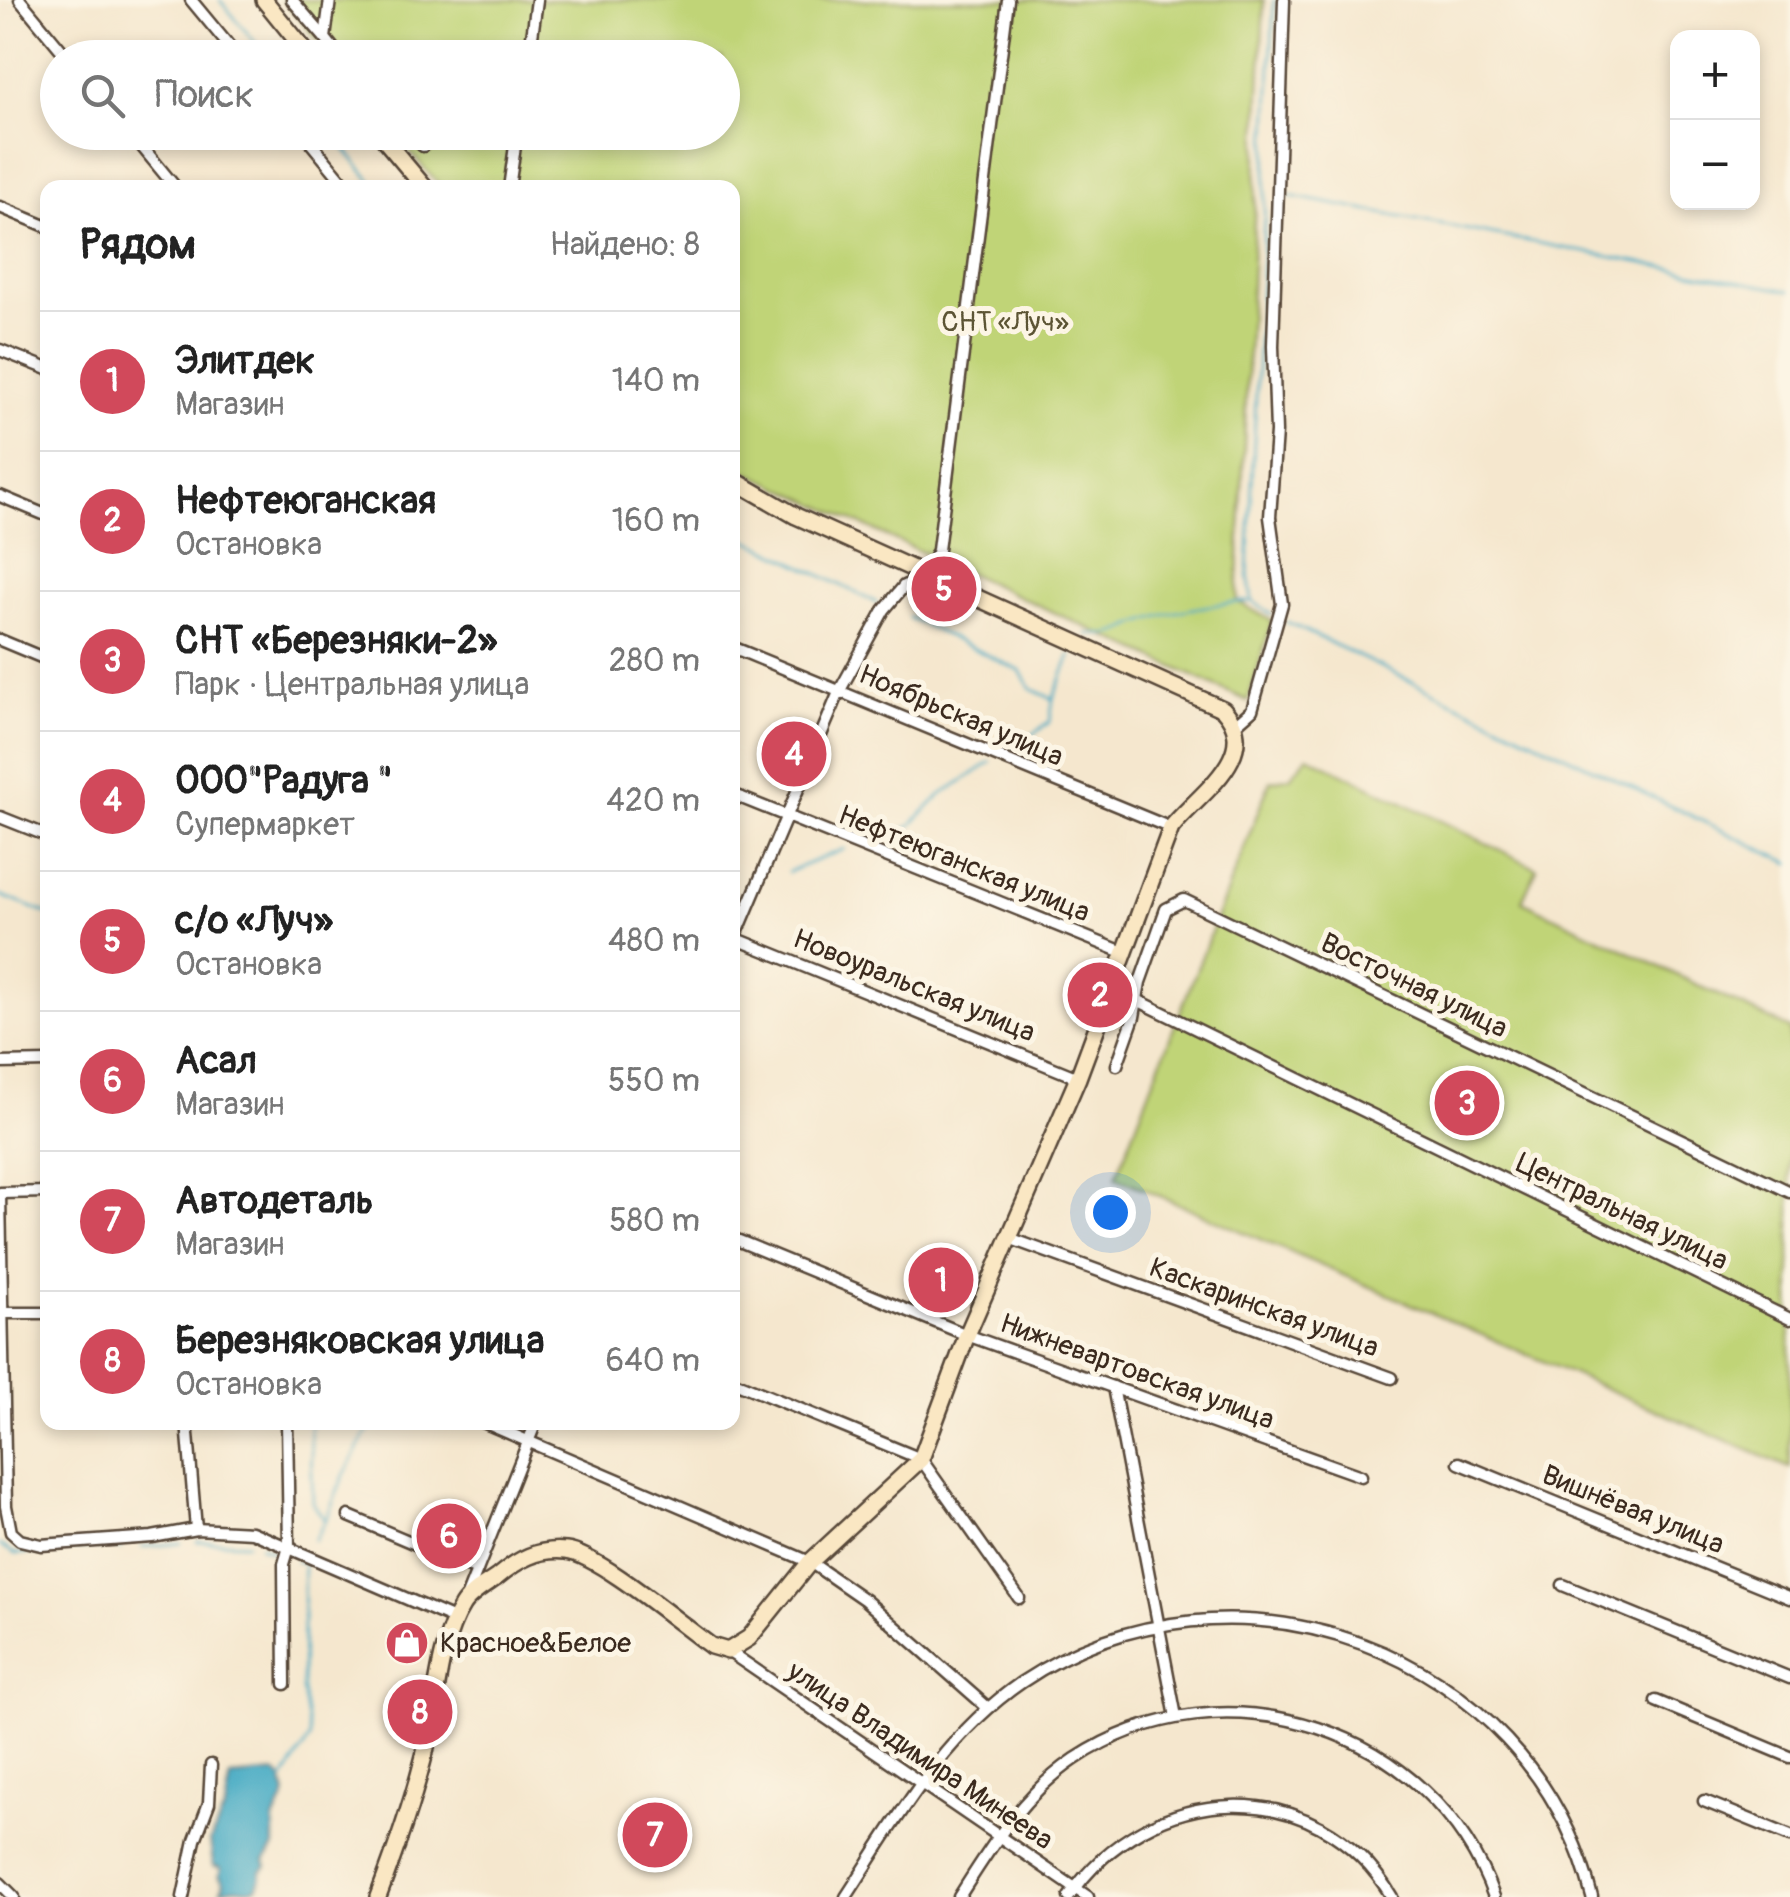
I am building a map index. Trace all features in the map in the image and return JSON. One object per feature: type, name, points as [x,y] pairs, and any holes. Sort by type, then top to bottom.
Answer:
[{"type":"street","points":[[20,0],[53,40]]},
{"type":"street","points":[[192,0],[225,40]]},
{"type":"street","points":[[264,0],[297,40]]},
{"type":"street","points":[[292,0],[325,38]]},
{"type":"street","points":[[325,38],[330,0]]},
{"type":"street","points":[[531,40],[537,0]]},
{"type":"street","points":[[740,924],[840,690],[884,610],[904,586],[927,575],[938,550],[1008,0]]},
{"type":"street","points":[[1236,724],[1252,710],[1282,604],[1270,517],[1276,432],[1273,346],[1284,0]]},
{"type":"street","points":[[145,150],[169,180]]},
{"type":"street","points":[[317,150],[341,180]]},
{"type":"street","points":[[393,150],[419,180]]},
{"type":"street","points":[[510,180],[515,150]]},
{"type":"street","points":[[0,207],[40,224]]},
{"type":"street","points":[[0,350],[40,366]]},
{"type":"street","points":[[463,1603],[516,1561],[538,1552],[568,1551],[593,1562],[711,1646],[728,1651],[749,1638],[810,1562],[921,1459],[967,1335],[1078,1078],[1171,828],[1214,783],[1232,759],[1239,741],[1236,724],[1223,709],[796,516],[740,484]]},
{"type":"street","points":[[0,496],[40,513]]},
{"type":"street","points":[[0,640],[40,657]]},
{"type":"street","name":"Ноябрьская улица","points":[[740,650],[1171,828]]},
{"type":"street","name":"Нефтеюганская улица","points":[[740,797],[1122,952]]},
{"type":"street","points":[[0,817],[40,833]]},
{"type":"street","name":"Восточная улица","points":[[1118,1066],[1140,982],[1166,909],[1184,900],[1790,1192]]},
{"type":"street","name":"Новоуральская улица","points":[[740,943],[1078,1078]]},
{"type":"street","name":"Центральная улица","points":[[1108,993],[1137,1000],[1790,1319]]},
{"type":"street","points":[[0,1063],[40,1062]]},
{"type":"street","points":[[40,1192],[0,1194],[6,1506],[11,1532],[20,1540],[41,1545],[152,1537],[196,1529],[252,1532],[456,1620]]},
{"type":"street","name":"Каскаринская улица","points":[[1009,1238],[1392,1378]]},
{"type":"street","name":"Нижневартовская улица","points":[[740,1241],[967,1335],[1360,1476]]},
{"type":"street","points":[[1,1313],[40,1312]]},
{"type":"street","points":[[740,1384],[921,1459],[1019,1598]]},
{"type":"street","points":[[1112,1387],[1176,1717]]},
{"type":"street","points":[[188,1430],[196,1529]]},
{"type":"street","points":[[285,1684],[284,1564],[290,1547],[288,1430]]},
{"type":"street","points":[[503,1430],[810,1562],[865,1600],[988,1708]]},
{"type":"street","points":[[378,1897],[406,1824],[425,1754],[436,1685],[456,1620],[532,1430]]},
{"type":"street","name":"Вишнёвая улица","points":[[1459,1462],[1790,1598]]},
{"type":"street","points":[[349,1516],[477,1570]]},
{"type":"street","points":[[1563,1585],[1790,1678]]},
{"type":"street","points":[[846,1897],[942,1755],[988,1708],[1023,1682],[1062,1659],[1122,1635],[1158,1626],[1231,1618],[1304,1626],[1374,1647],[1438,1681],[1495,1728],[1542,1784],[1576,1849],[1592,1897]]},
{"type":"street","name":"улица Владимира Минеева","points":[[728,1651],[998,1836],[1072,1893],[1088,1897]]},
{"type":"street","points":[[1656,1701],[1790,1757]]},
{"type":"street","points":[[959,1897],[998,1836],[1032,1794],[1075,1759],[1123,1733],[1176,1717],[1231,1712],[1286,1717],[1325,1728],[1363,1745],[1409,1776],[1448,1814],[1478,1860],[1494,1897]]},
{"type":"street","points":[[183,1897],[208,1802],[211,1765]]},
{"type":"street","points":[[1704,1801],[1790,1836]]},
{"type":"street","points":[[1072,1893],[1112,1848],[1142,1827],[1194,1809],[1231,1805],[1267,1809],[1319,1827],[1363,1860],[1392,1897]]},
{"type":"street","points":[[0,1883],[14,1897]]},
{"type":"green space","name":"СНТ «Луч»","points":[[283,0],[1264,0],[1237,601],[1272,621],[1248,701],[740,469],[740,180],[435,180],[408,150],[740,150],[740,40],[317,40]]},
{"type":"green space","points":[[1308,756],[1537,868],[1522,901],[1790,1029],[1790,1468],[1116,1177],[1270,781],[1290,777]]},
{"type":"water","points":[[276,1773],[283,1780],[286,1795],[274,1821],[274,1847],[265,1861],[267,1866],[261,1871],[259,1884],[254,1889],[221,1890],[221,1868],[213,1865],[210,1841],[225,1808],[231,1777]]},
{"type":"waterway","points":[[220,0],[253,40]]},
{"type":"waterway","points":[[1271,614],[1252,601],[1248,573],[1274,0]]},
{"type":"waterway","points":[[346,150],[370,180]]},
{"type":"waterway","points":[[1285,195],[1790,291]]},
{"type":"waterway","points":[[740,536],[877,603]]},
{"type":"waterway","points":[[1088,634],[1114,633],[1173,613],[1250,601]]},
{"type":"waterway","points":[[908,617],[1020,671],[1031,689],[1053,699]]},
{"type":"waterway","points":[[1287,622],[1790,863]]},
{"type":"waterway","points":[[1012,749],[1050,722],[1053,699],[1071,654]]},
{"type":"waterway","points":[[871,841],[909,827],[941,795],[991,762]]},
{"type":"waterway","points":[[788,872],[844,849]]},
{"type":"waterway","points":[[0,895],[40,911]]},
{"type":"waterway","points":[[310,1430],[313,1503],[325,1521],[314,1540]]},
{"type":"waterway","points":[[326,1519],[369,1430]]},
{"type":"waterway","points":[[197,1541],[248,1543]]},
{"type":"waterway","points":[[142,1547],[181,1543]]},
{"type":"waterway","points":[[0,1545],[15,1554],[112,1546],[121,1549]]},
{"type":"waterway","points":[[260,1546],[281,1555]]},
{"type":"waterway","points":[[283,1780],[310,1738],[302,1689],[304,1561],[296,1562]]},
{"type":"place","name":"с/о «Луч»","points":[[944,589]]},
{"type":"place","name":"ООО\"Радуга \"","points":[[794,754]]},
{"type":"place","name":"Нефтеюганская","points":[[1100,995]]},
{"type":"place","name":"СНТ «Березняки-2»","points":[[1467,1103]]},
{"type":"place","name":"Элитдек","points":[[941,1280]]},
{"type":"place","name":"Асал","points":[[449,1536]]},
{"type":"place","name":"Красное&Белое","points":[[407,1643]]},
{"type":"place","name":"Березняковская улица","points":[[420,1712]]},
{"type":"place","name":"Автодеталь","points":[[655,1835]]}]
